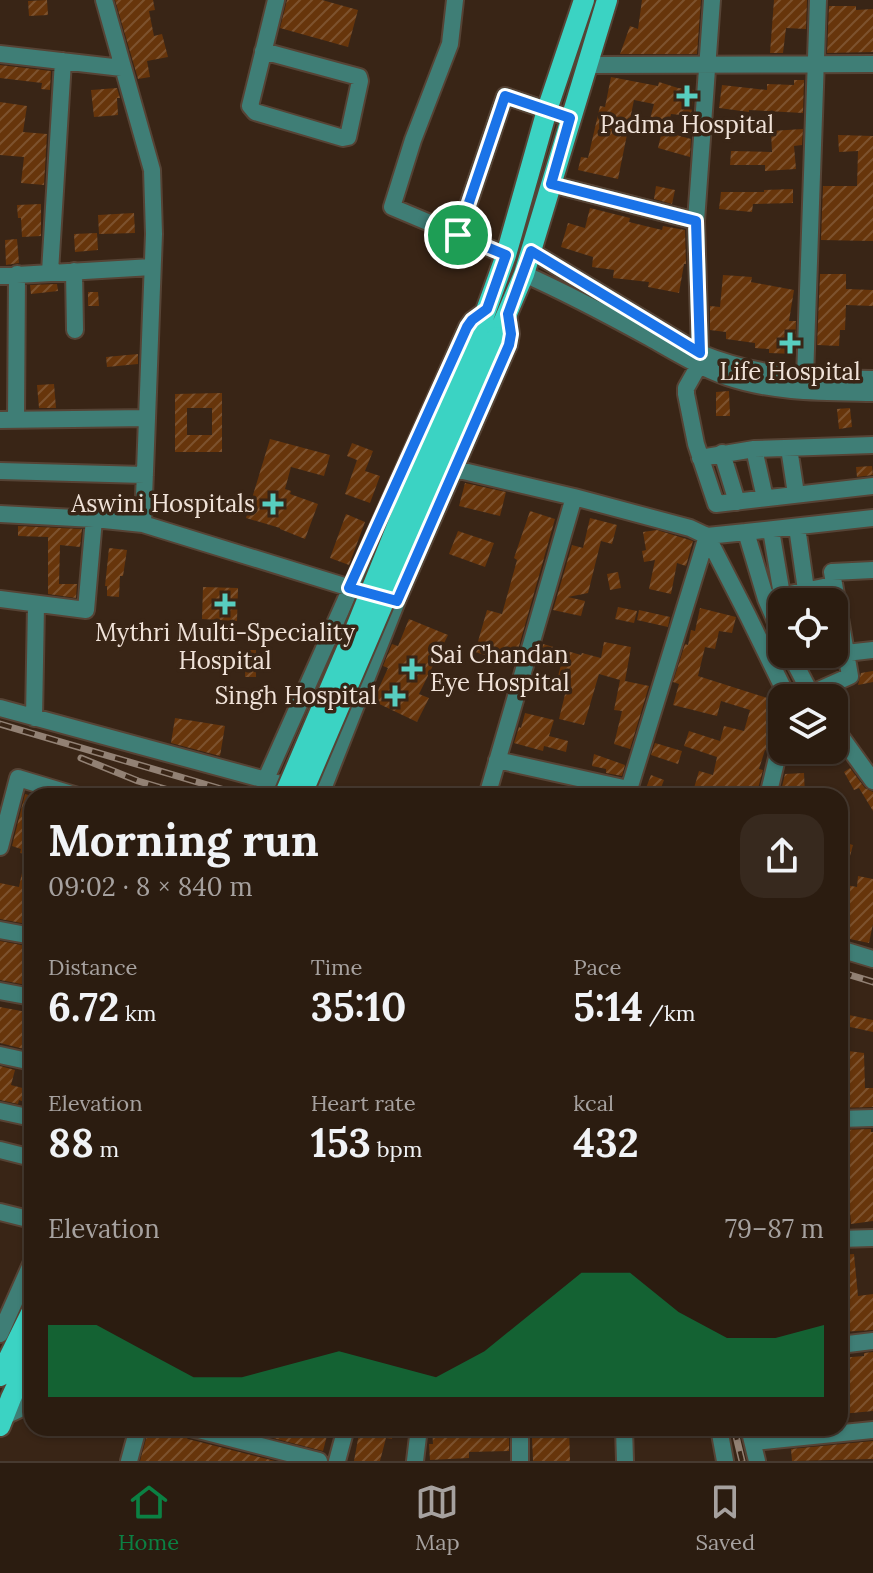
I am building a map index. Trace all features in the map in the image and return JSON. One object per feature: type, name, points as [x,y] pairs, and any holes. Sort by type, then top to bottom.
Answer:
[{"type":"main road","points":[[320,788],[488,335],[487,309],[584,0]]},
{"type":"main road","points":[[287,788],[435,432],[488,335],[508,314],[524,274],[607,0]]},
{"type":"main road","points":[[1,1422],[24,1339]]},
{"type":"main road","points":[[12,1381],[24,1364]]},
{"type":"street","points":[[104,0],[152,170],[154,234],[143,524]]},
{"type":"street","points":[[263,51],[359,77],[348,137],[253,111],[250,106],[263,51],[276,0]]},
{"type":"street","points":[[455,0],[450,44],[413,140],[392,207],[506,255]]},
{"type":"street","points":[[712,0],[696,221],[700,359],[686,388],[700,458],[716,504],[873,486]]},
{"type":"street","points":[[805,378],[818,0]]},
{"type":"street","points":[[0,54],[122,68]]},
{"type":"street","points":[[50,272],[63,61]]},
{"type":"street","points":[[588,65],[873,64]]},
{"type":"street","points":[[458,235],[504,97],[570,118]]},
{"type":"street","points":[[551,184],[696,221]]},
{"type":"street","points":[[531,251],[726,377],[783,389],[873,393]]},
{"type":"street","points":[[147,418],[8,420],[9,275],[152,267]]},
{"type":"street","points":[[74,271],[75,330]]},
{"type":"street","points":[[524,274],[700,359],[805,378],[873,379]]},
{"type":"street","points":[[265,781],[467,327],[487,309]]},
{"type":"street","points":[[320,788],[397,601],[509,345],[508,314]]},
{"type":"street","points":[[700,458],[754,449],[873,445]]},
{"type":"street","points":[[789,448],[796,494]]},
{"type":"street","points":[[754,449],[765,498]]},
{"type":"street","points":[[722,453],[737,502]]},
{"type":"street","points":[[455,469],[574,497],[690,528],[707,536],[873,518]]},
{"type":"street","points":[[0,471],[145,475]]},
{"type":"street","points":[[489,788],[574,497]]},
{"type":"street","points":[[0,514],[143,524],[397,601]]},
{"type":"street","points":[[0,599],[86,610],[94,519]]},
{"type":"street","points":[[797,527],[806,588]]},
{"type":"street","points":[[771,530],[774,588]]},
{"type":"street","points":[[746,532],[770,588]]},
{"type":"street","points":[[707,536],[781,684]]},
{"type":"street","points":[[630,788],[707,536]]},
{"type":"street","points":[[834,588],[832,572],[873,570]]},
{"type":"street","points":[[817,588],[833,585]]},
{"type":"street","points":[[34,718],[36,605]]},
{"type":"street","points":[[848,653],[873,650]]},
{"type":"street","points":[[834,684],[850,676],[848,664]]},
{"type":"street","points":[[0,708],[291,788]]},
{"type":"street","points":[[848,746],[873,781]]},
{"type":"street","points":[[497,760],[608,788]]},
{"type":"street","points":[[770,788],[776,764]]},
{"type":"street","points":[[0,774],[50,788]]},
{"type":"street","points":[[0,847],[18,778]]},
{"type":"street","points":[[0,930],[24,934]]},
{"type":"street","points":[[848,951],[873,959]]},
{"type":"street","points":[[0,991],[24,996]]},
{"type":"street","points":[[0,1055],[24,1060]]},
{"type":"street","points":[[0,1111],[24,1116]]},
{"type":"street","points":[[848,1119],[873,1118]]},
{"type":"street","points":[[0,1150],[24,1156]]},
{"type":"street","points":[[0,1212],[24,1218]]},
{"type":"street","points":[[848,1239],[873,1238]]},
{"type":"street","points":[[0,1334],[4,1311],[24,1276]]},
{"type":"street","points":[[848,1344],[873,1341]]},
{"type":"street","points":[[848,1431],[873,1430]]},
{"type":"street","points":[[129,1461],[136,1436]]},
{"type":"street","points":[[222,1436],[319,1461]]},
{"type":"street","points":[[337,1461],[344,1436]]},
{"type":"street","points":[[415,1461],[418,1436]]},
{"type":"street","points":[[520,1436],[520,1461]]},
{"type":"street","points":[[624,1436],[625,1461]]},
{"type":"street","points":[[720,1436],[725,1461]]},
{"type":"street","points":[[751,1436],[757,1461]]},
{"type":"building","points":[[47,0],[48,15],[29,16],[28,1]]},
{"type":"building","points":[[115,0],[153,0],[155,10],[149,11],[154,36],[162,34],[168,57],[147,61],[150,77],[138,79]]},
{"type":"building","points":[[287,0],[322,0],[358,10],[348,47],[280,28]]},
{"type":"building","points":[[642,0],[701,0],[697,54],[620,54],[630,26],[638,29]]},
{"type":"building","points":[[774,0],[807,0],[806,29],[786,28],[783,53],[770,53]]},
{"type":"building","points":[[829,6],[873,9],[873,52],[827,53]]},
{"type":"building","points":[[0,65],[51,71],[50,90],[41,89],[42,83],[0,78]]},
{"type":"building","points":[[611,77],[658,86],[659,82],[694,90],[691,116],[671,114],[669,123],[650,119],[654,104],[634,100],[618,179],[578,170],[581,157],[588,158],[600,106],[605,107]]},
{"type":"building","points":[[794,80],[804,80],[803,113],[719,108],[722,85],[767,90],[767,84],[794,85]]},
{"type":"building","points":[[117,88],[120,98],[117,98],[118,115],[94,117],[91,90]]},
{"type":"building","points":[[0,102],[27,106],[23,132],[47,134],[44,185],[21,183],[24,157],[0,155]]},
{"type":"building","points":[[803,129],[802,145],[794,146],[796,169],[765,171],[765,165],[730,165],[731,151],[772,152],[771,131]]},
{"type":"building","points":[[662,131],[691,139],[690,157],[658,148]]},
{"type":"building","points":[[838,135],[873,136],[873,241],[821,240],[823,186],[857,186],[858,151],[839,152]]},
{"type":"building","points":[[656,186],[675,190],[672,204],[654,199]]},
{"type":"building","points":[[793,189],[793,203],[753,204],[752,212],[719,209],[721,192]]},
{"type":"building","points":[[41,204],[41,236],[22,237],[17,205]]},
{"type":"building","points":[[590,208],[662,230],[663,226],[685,230],[686,264],[679,293],[648,287],[649,282],[613,278],[614,270],[592,267],[593,257],[561,247],[568,223],[585,228]]},
{"type":"building","points":[[134,213],[135,233],[99,234],[98,215]]},
{"type":"building","points":[[97,233],[98,250],[75,252],[74,234]]},
{"type":"building","points":[[17,239],[19,263],[6,265],[5,240]]},
{"type":"building","points":[[820,274],[846,274],[846,289],[873,290],[873,306],[846,305],[845,330],[840,330],[839,346],[817,345]]},
{"type":"building","points":[[723,275],[752,277],[751,282],[794,290],[789,321],[796,321],[795,354],[769,353],[769,349],[755,348],[755,343],[726,339],[726,332],[710,330],[710,306],[720,307]]},
{"type":"building","points":[[57,284],[58,291],[31,294],[30,285]]},
{"type":"building","points":[[88,292],[98,292],[99,306],[88,306]]},
{"type":"building","points":[[138,354],[138,364],[107,367],[106,357]]},
{"type":"building","points":[[54,384],[56,408],[39,408],[37,385]]},
{"type":"building","points":[[729,391],[730,416],[716,416],[716,392]]},
{"type":"building","points":[[222,393],[222,452],[175,452],[175,394]],"holes":[[[187,408],[212,408],[212,435],[187,435]]]},
{"type":"building","points":[[850,408],[852,427],[839,429],[837,409]]},
{"type":"building","points":[[270,439],[330,455],[324,476],[291,467],[285,489],[291,491],[290,494],[318,504],[305,539],[246,518]]},
{"type":"building","points":[[352,443],[373,451],[365,471],[380,476],[370,503],[345,494],[357,460],[347,456]]},
{"type":"building","points":[[872,466],[873,475],[857,477],[856,467]]},
{"type":"building","points":[[465,483],[506,492],[500,516],[459,506]]},
{"type":"building","points":[[530,511],[555,519],[514,664],[475,652],[487,610],[502,614],[517,560],[514,558]]},
{"type":"building","points":[[346,514],[365,522],[349,565],[330,558]]},
{"type":"building","points":[[590,518],[617,525],[612,544],[601,541],[588,593],[568,597],[585,601],[581,616],[553,610],[572,545],[583,548]]},
{"type":"building","points":[[18,526],[82,529],[80,547],[60,545],[59,584],[77,584],[76,598],[48,594],[48,537],[18,536]]},
{"type":"building","points":[[657,530],[693,541],[686,566],[677,563],[671,594],[649,589],[655,560],[644,562],[643,532]]},
{"type":"building","points":[[458,531],[494,543],[485,567],[449,554]]},
{"type":"building","points":[[109,548],[127,550],[123,576],[120,576],[119,597],[107,596],[105,586]]},
{"type":"building","points":[[618,572],[621,588],[610,590],[607,574]]},
{"type":"building","points":[[203,587],[238,588],[237,621],[202,619]]},
{"type":"building","points":[[618,607],[637,611],[634,623],[615,619]]},
{"type":"building","points":[[700,608],[736,617],[732,633],[719,631],[715,649],[705,647],[698,676],[768,698],[768,748],[759,769],[763,770],[758,788],[694,788],[699,771],[713,775],[717,757],[684,746],[689,731],[720,741],[724,726],[744,731],[750,710],[721,701],[717,716],[673,705],[679,684],[673,682],[691,630],[695,631]]},
{"type":"building","points":[[639,610],[670,617],[668,627],[637,620]]},
{"type":"building","points":[[409,619],[448,635],[419,694],[429,698],[417,722],[373,701],[388,668],[383,666],[392,644],[398,646]]},
{"type":"building","points":[[604,642],[631,647],[625,681],[649,686],[630,749],[614,744],[622,711],[614,710],[620,680],[599,674],[584,725],[559,719],[567,686],[556,683],[561,665],[538,659],[543,644],[601,658]]},
{"type":"building","points":[[246,650],[256,650],[256,677],[245,677]]},
{"type":"building","points":[[873,671],[873,682],[858,685],[861,673]]},
{"type":"building","points":[[525,713],[554,720],[549,736],[568,741],[566,752],[544,746],[543,751],[514,743]]},
{"type":"building","points":[[175,718],[225,726],[220,756],[171,743]]},
{"type":"building","points":[[655,743],[682,751],[678,764],[651,755]]},
{"type":"building","points":[[594,754],[625,765],[622,776],[592,766]]},
{"type":"building","points":[[850,768],[865,788],[873,792],[873,811],[859,788],[854,790],[844,772]]},
{"type":"building","points":[[804,773],[805,788],[782,788],[785,774]]},
{"type":"building","points":[[651,775],[664,780],[661,788],[646,788]]},
{"type":"building","points":[[24,798],[24,854],[12,846]]},
{"type":"building","points":[[848,843],[853,845],[848,855]]},
{"type":"building","points":[[24,863],[24,924],[0,919],[0,883],[19,887]]},
{"type":"building","points":[[858,876],[873,879],[873,924],[869,943],[848,939],[848,885],[857,887]]},
{"type":"building","points":[[0,941],[24,946],[24,984],[0,980]]},
{"type":"building","points":[[0,1007],[24,1012],[24,1049],[0,1043]]},
{"type":"building","points":[[848,1015],[873,1020],[873,1032],[848,1027]]},
{"type":"building","points":[[848,1051],[864,1053],[865,1088],[873,1088],[873,1107],[848,1108]]},
{"type":"building","points":[[0,1066],[15,1070],[11,1085],[24,1088],[24,1102],[19,1100],[18,1104],[0,1100]]},
{"type":"building","points":[[871,1129],[873,1132],[873,1221],[851,1224],[848,1130]]},
{"type":"building","points":[[848,1254],[854,1254],[858,1296],[873,1294],[873,1330],[848,1332]]},
{"type":"building","points":[[873,1352],[873,1411],[848,1413],[848,1357],[864,1356],[864,1353]]},
{"type":"building","points":[[147,1436],[184,1436],[275,1461],[140,1461]]},
{"type":"building","points":[[265,1436],[327,1436],[323,1451]]},
{"type":"building","points":[[359,1436],[393,1436],[392,1439],[386,1438],[380,1461],[354,1461]]},
{"type":"building","points":[[432,1436],[509,1436],[509,1451],[469,1452],[469,1458],[430,1460],[429,1444],[433,1444]]},
{"type":"building","points":[[569,1436],[570,1461],[533,1461],[532,1438]]},
{"type":"building","points":[[873,1441],[873,1459],[792,1461],[791,1449]]},
{"type":"railway","points":[[0,724],[218,788]]},
{"type":"railway","points":[[81,758],[162,788]]},
{"type":"railway","points":[[848,974],[873,982]]},
{"type":"railway","points":[[736,1436],[742,1461]]},
{"type":"place","name":"Padma Hospital","points":[[687,96]]},
{"type":"place","name":"Life Hospital","points":[[790,343]]},
{"type":"place","name":"Aswini Hospitals","points":[[273,504]]},
{"type":"place","name":"Mythri Multi-Speciality Hospital","points":[[225,604]]},
{"type":"place","name":"Sai Chandan Eye Hospital","points":[[412,669]]},
{"type":"place","name":"Singh Hospital","points":[[395,696]]},
{"type":"route","points":[[505,96],[570,118],[551,184],[696,221],[700,353],[531,251],[508,314],[509,345],[397,601],[349,588],[467,327],[487,309],[506,255],[458,235],[505,96]]}]
